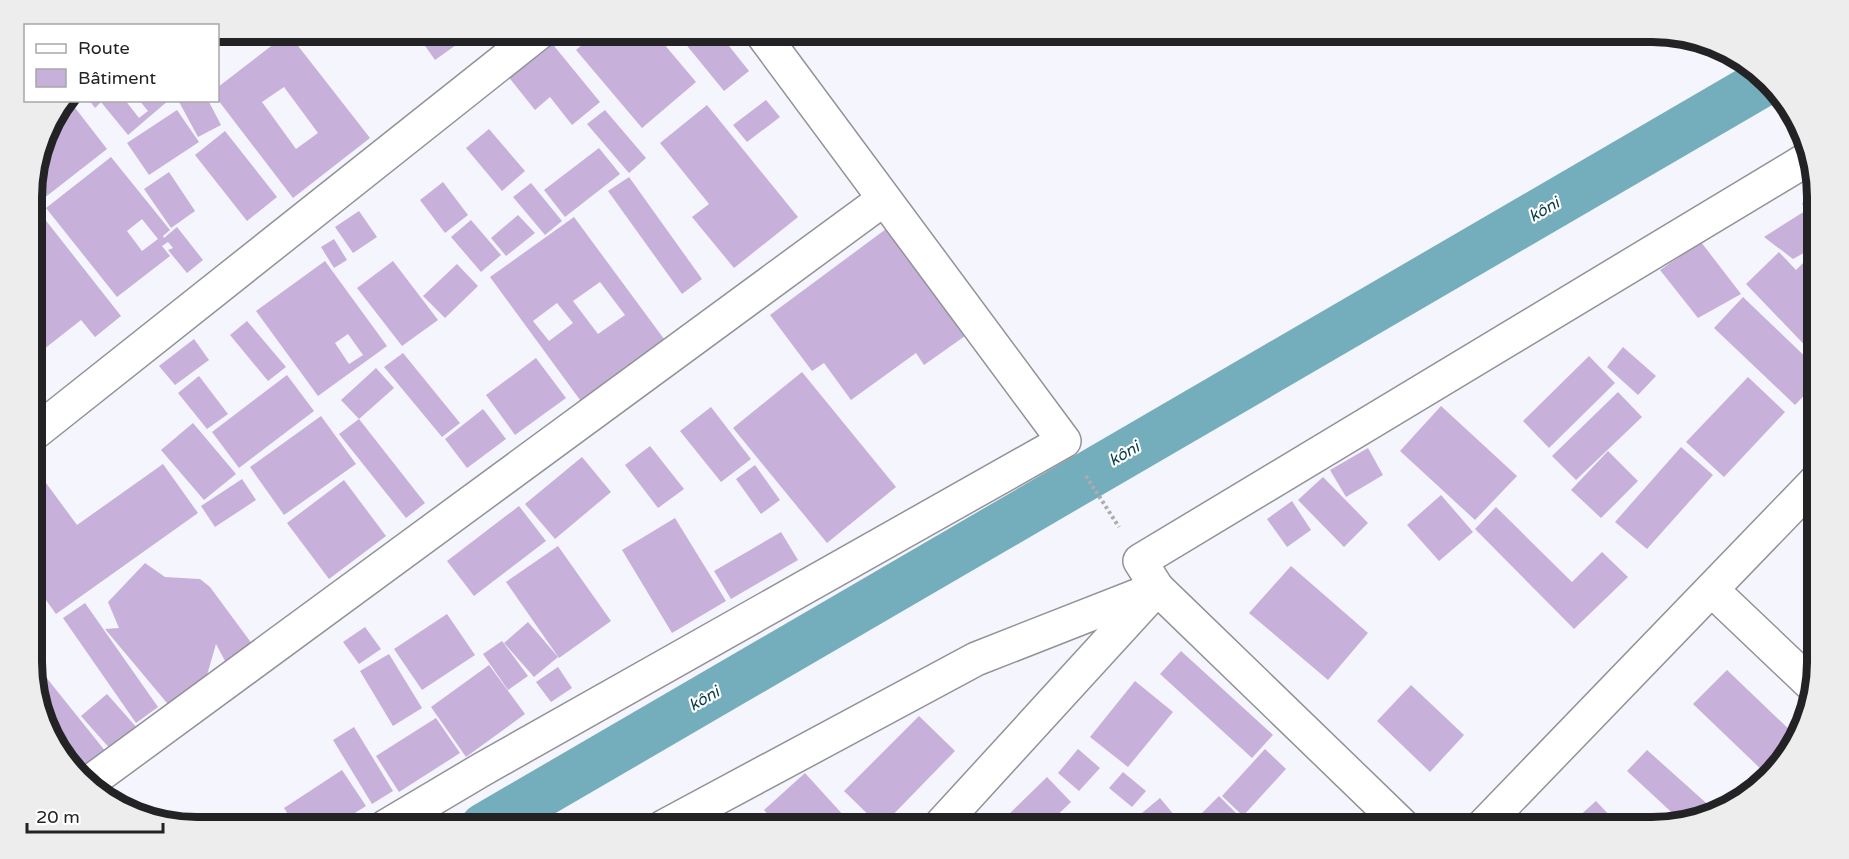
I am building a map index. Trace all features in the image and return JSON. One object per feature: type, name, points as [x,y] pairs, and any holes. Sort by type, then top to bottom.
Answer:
[{"type":"street","points":[[42,427],[528,42]]},
{"type":"street","points":[[401,817],[1064,441],[767,42]]},
{"type":"street","points":[[1394,817],[1157,588],[1140,561],[1803,162]]},
{"type":"street","points":[[95,778],[884,199]]},
{"type":"street","points":[[1492,817],[1807,490]]},
{"type":"street","points":[[682,817],[976,659],[1157,588]]},
{"type":"street","points":[[948,817],[1157,588]]},
{"type":"street","points":[[1712,590],[1806,679]]},
{"type":"path","points":[[1083,471],[1105,506]]},
{"type":"building","points":[[276,42],[295,42],[370,138],[293,198],[219,101],[219,86]],"holes":[[[284,87],[318,133],[296,149],[262,102]]]},
{"type":"building","points":[[422,42],[454,42],[456,45],[435,60]]},
{"type":"building","points":[[551,42],[600,102],[572,125],[550,97],[535,110],[507,75]]},
{"type":"building","points":[[585,42],[662,42],[696,82],[642,128],[576,50]]},
{"type":"building","points":[[684,42],[726,42],[749,71],[724,91]]},
{"type":"building","points":[[766,100],[780,117],[747,142],[733,125]]},
{"type":"building","points":[[90,102],[101,102],[95,108]]},
{"type":"building","points":[[101,102],[127,102],[139,118],[148,111],[141,102],[167,102],[128,135]]},
{"type":"building","points":[[179,102],[209,102],[221,125],[198,137]]},
{"type":"building","points":[[73,105],[107,149],[43,199],[42,187],[47,157],[58,128]]},
{"type":"building","points":[[707,105],[798,217],[734,268],[692,217],[709,204],[660,143]]},
{"type":"building","points":[[177,110],[199,142],[149,175],[127,143]]},
{"type":"building","points":[[605,110],[646,158],[629,173],[587,124]]},
{"type":"building","points":[[489,129],[525,171],[502,191],[466,148]]},
{"type":"building","points":[[225,131],[277,197],[247,221],[195,155]]},
{"type":"building","points":[[599,148],[620,174],[565,217],[544,190]]},
{"type":"building","points":[[111,157],[170,230],[163,236],[164,238],[177,227],[203,260],[187,273],[168,250],[173,248],[168,242],[162,246],[170,256],[117,297],[46,208]],"holes":[[[142,219],[158,239],[142,251],[127,231]]]},
{"type":"building","points":[[169,172],[195,211],[171,228],[144,189]]},
{"type":"building","points":[[629,177],[702,279],[682,294],[608,191]]},
{"type":"building","points":[[443,182],[468,215],[445,233],[420,200]]},
{"type":"building","points":[[531,183],[562,221],[545,235],[513,197]]},
{"type":"building","points":[[1807,200],[1807,251],[1793,259],[1764,237],[1805,211],[1802,203]]},
{"type":"building","points":[[359,211],[377,237],[353,253],[335,227]]},
{"type":"building","points":[[518,215],[535,233],[506,256],[491,238]]},
{"type":"building","points":[[42,216],[121,316],[95,337],[81,320],[42,351]]},
{"type":"building","points":[[574,217],[667,343],[583,404],[490,277]],"holes":[[[600,282],[625,315],[598,334],[573,301]],[[557,303],[573,323],[549,341],[533,321]]]},
{"type":"building","points":[[471,220],[501,255],[481,272],[451,237]]},
{"type":"building","points":[[886,229],[965,336],[924,365],[916,353],[851,400],[824,363],[812,371],[770,315]]},
{"type":"building","points":[[334,239],[347,260],[334,268],[321,247]]},
{"type":"building","points":[[1701,242],[1741,294],[1698,318],[1660,270]]},
{"type":"building","points":[[1779,252],[1796,270],[1807,259],[1807,348],[1746,284]]},
{"type":"building","points":[[325,261],[387,346],[318,396],[256,311]],"holes":[[[348,334],[363,355],[349,364],[335,343]]]},
{"type":"building","points":[[393,261],[438,320],[402,346],[357,288]]},
{"type":"building","points":[[457,264],[478,286],[445,318],[423,296]]},
{"type":"building","points":[[1743,297],[1807,358],[1807,392],[1795,405],[1714,328]]},
{"type":"building","points":[[247,321],[286,367],[268,381],[230,335]]},
{"type":"building","points":[[194,339],[209,360],[175,385],[159,366]]},
{"type":"building","points":[[1623,347],[1656,376],[1638,395],[1607,367]]},
{"type":"building","points":[[403,353],[460,423],[442,437],[384,367]]},
{"type":"building","points":[[1589,356],[1615,383],[1549,448],[1523,421]]},
{"type":"building","points":[[536,358],[566,398],[515,435],[486,395]]},
{"type":"building","points":[[376,368],[394,388],[359,419],[341,400]]},
{"type":"building","points":[[802,372],[896,487],[827,543],[733,428]]},
{"type":"building","points":[[287,375],[314,411],[239,468],[212,432]]},
{"type":"building","points":[[199,376],[228,414],[207,429],[178,393]]},
{"type":"building","points":[[1748,377],[1785,412],[1724,477],[1686,442]]},
{"type":"building","points":[[1618,392],[1642,417],[1576,480],[1552,456]]},
{"type":"building","points":[[1441,406],[1517,476],[1475,520],[1400,451]]},
{"type":"building","points":[[711,407],[751,459],[721,482],[680,431]]},
{"type":"building","points":[[483,409],[506,439],[467,468],[445,439]]},
{"type":"building","points":[[321,416],[356,464],[284,515],[250,467]]},
{"type":"building","points":[[359,419],[425,503],[406,518],[339,434]]},
{"type":"building","points":[[193,423],[236,474],[204,500],[161,450]]},
{"type":"building","points":[[650,446],[684,489],[658,508],[625,465]]},
{"type":"building","points":[[1681,447],[1713,475],[1647,549],[1615,522]]},
{"type":"building","points":[[1368,448],[1383,475],[1346,497],[1330,470]]},
{"type":"building","points":[[1608,451],[1638,481],[1601,518],[1571,490]]},
{"type":"building","points":[[582,457],[611,492],[555,539],[525,504]]},
{"type":"building","points":[[163,464],[198,513],[56,614],[42,595],[42,478],[77,525]]},
{"type":"building","points":[[755,465],[780,500],[761,514],[736,479]]},
{"type":"building","points":[[1323,477],[1368,523],[1344,547],[1298,500]]},
{"type":"building","points":[[242,479],[256,500],[215,527],[201,506]]},
{"type":"building","points":[[344,480],[386,536],[329,579],[287,523]]},
{"type":"building","points":[[1441,495],[1473,532],[1439,561],[1407,525]]},
{"type":"building","points":[[1292,501],[1311,530],[1287,547],[1267,519]]},
{"type":"building","points":[[519,506],[546,541],[474,596],[447,561]]},
{"type":"building","points":[[1496,507],[1572,582],[1602,552],[1628,577],[1574,629],[1475,529]]},
{"type":"building","points":[[675,518],[726,601],[672,633],[622,550]]},
{"type":"building","points":[[781,532],[798,560],[731,599],[714,571]]},
{"type":"building","points":[[558,546],[611,621],[559,658],[506,582]]},
{"type":"building","points":[[145,563],[165,577],[200,579],[210,587],[258,652],[232,674],[216,644],[203,689],[172,709],[105,629],[119,628],[108,602]]},
{"type":"building","points":[[1291,566],[1368,633],[1328,680],[1249,613]]},
{"type":"building","points":[[85,603],[158,707],[136,723],[63,618]]},
{"type":"building","points":[[447,614],[475,655],[422,690],[394,649]]},
{"type":"building","points":[[528,622],[558,657],[534,677],[504,643]]},
{"type":"building","points":[[365,627],[381,649],[359,664],[343,642]]},
{"type":"building","points":[[502,641],[528,676],[508,690],[483,654]]},
{"type":"building","points":[[1181,651],[1273,735],[1252,758],[1160,674]]},
{"type":"building","points":[[389,654],[422,708],[393,726],[360,671]]},
{"type":"building","points":[[489,665],[525,714],[466,757],[431,707]]},
{"type":"building","points":[[558,667],[572,688],[551,702],[536,682]]},
{"type":"building","points":[[1727,670],[1790,731],[1781,748],[1762,771],[1693,704]]},
{"type":"building","points":[[43,673],[106,752],[85,769],[63,740],[54,721],[47,702]]},
{"type":"building","points":[[1135,681],[1173,712],[1128,767],[1090,737]]},
{"type":"building","points":[[1411,685],[1464,735],[1430,772],[1377,721]]},
{"type":"building","points":[[107,694],[138,729],[112,751],[81,716]]},
{"type":"building","points":[[919,716],[955,751],[891,817],[871,817],[844,791]]},
{"type":"building","points":[[436,718],[460,753],[399,792],[376,756]]},
{"type":"building","points":[[354,727],[393,791],[372,804],[333,740]]},
{"type":"building","points":[[1078,749],[1100,768],[1079,791],[1058,773]]},
{"type":"building","points":[[1265,749],[1286,769],[1243,816],[1222,796]]},
{"type":"building","points":[[1647,750],[1709,806],[1675,815],[1627,771]]},
{"type":"building","points":[[342,770],[366,806],[349,817],[290,817],[284,808]]},
{"type":"building","points":[[1123,772],[1146,791],[1132,807],[1109,788]]},
{"type":"building","points":[[805,773],[845,817],[770,817],[764,810]]},
{"type":"building","points":[[1047,777],[1071,802],[1055,817],[1006,817]]},
{"type":"building","points":[[1219,796],[1240,817],[1198,817]]},
{"type":"building","points":[[1160,798],[1176,817],[1137,817]]},
{"type":"building","points":[[1596,801],[1611,817],[1578,817]]},
{"type":"waterway","name":"kôni","points":[[501,817],[1759,85]]}]
